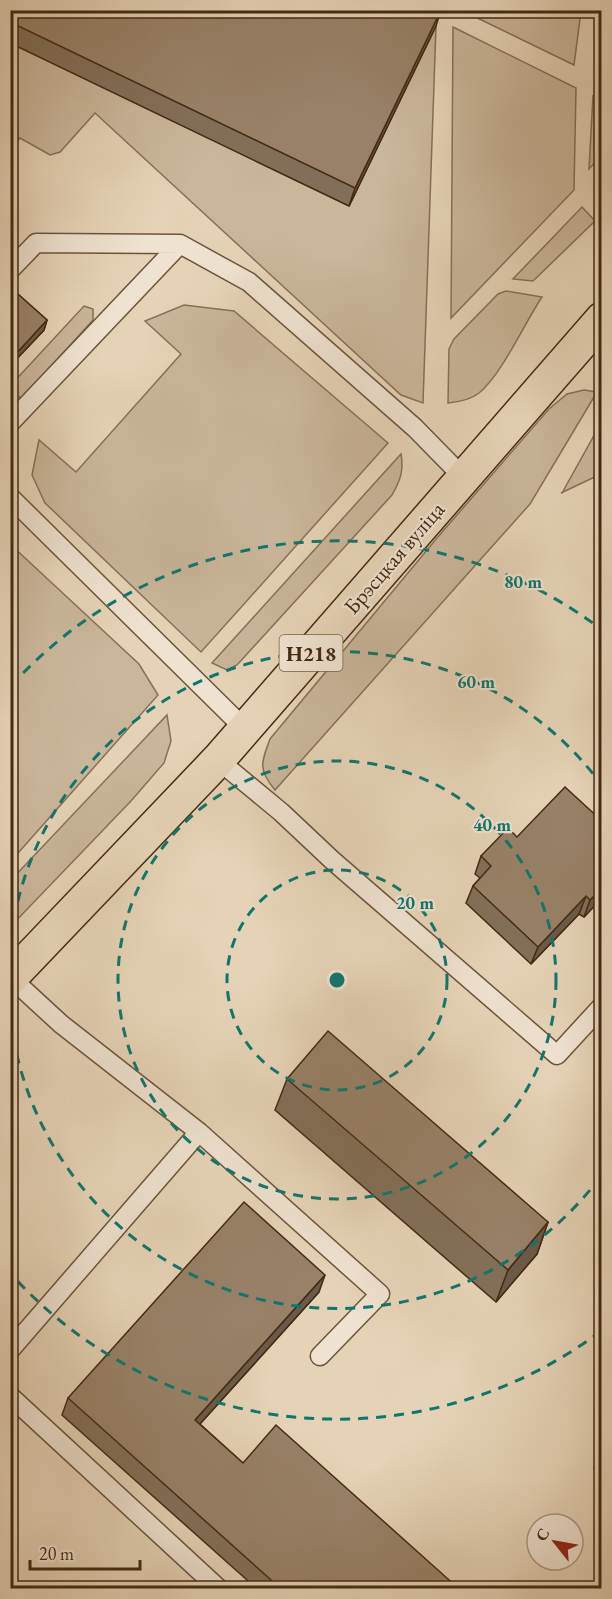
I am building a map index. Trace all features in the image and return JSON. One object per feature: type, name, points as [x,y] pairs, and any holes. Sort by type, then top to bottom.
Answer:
[{"type":"main road","name":"Брэсцкая вуліца","points":[[10,978],[218,760],[600,323]]},
{"type":"lane","points":[[10,270],[36,243],[180,244],[249,282],[415,428],[464,478]]},
{"type":"lane","points":[[10,423],[180,244]]},
{"type":"lane","points":[[10,498],[244,729]]},
{"type":"lane","points":[[218,760],[281,812],[332,860],[557,1055],[602,1006]]},
{"type":"lane","points":[[10,978],[61,1024],[199,1132],[380,1294],[320,1356]]},
{"type":"lane","points":[[10,1350],[199,1132]]},
{"type":"lane","points":[[10,1396],[218,1588]]},
{"type":"shaded area","points":[[463,11],[581,11],[574,65]]},
{"type":"shaded area","points":[[602,11],[601,74],[595,71]]},
{"type":"shaded area","points":[[436,26],[423,403],[401,395],[95,113],[60,152],[50,155],[20,138],[11,148],[11,43],[349,206]]},
{"type":"shaded area","points":[[453,27],[576,88],[574,190],[451,318]]},
{"type":"shaded area","points":[[593,96],[601,100],[601,156],[589,169]]},
{"type":"shaded area","points":[[582,207],[595,221],[533,281],[513,279]]},
{"type":"shaded area","points":[[506,291],[542,297],[488,385],[472,397],[448,403],[449,349],[454,339],[498,294]]},
{"type":"shaded area","points":[[184,305],[234,311],[388,443],[201,652],[45,503],[32,475],[39,440],[76,472],[181,354],[145,321]]},
{"type":"shaded area","points":[[84,306],[93,309],[93,320],[23,397],[12,397],[10,386]]},
{"type":"shaded area","points":[[584,390],[597,392],[530,504],[275,790],[266,777],[263,766],[270,739],[437,538],[549,409],[567,394]]},
{"type":"shaded area","points":[[601,423],[601,474],[562,492]]},
{"type":"shaded area","points":[[401,454],[401,476],[392,495],[237,665],[227,670],[212,663]]},
{"type":"shaded area","points":[[11,545],[139,664],[158,695],[11,861]]},
{"type":"shaded area","points":[[167,715],[171,741],[164,763],[131,801],[11,926],[11,880]]},
{"type":"building","points":[[10,10],[441,10],[355,188],[10,22]]},
{"type":"building","points":[[10,287],[47,320],[14,356],[10,352]]},
{"type":"building","points":[[565,787],[602,821],[602,888],[590,900],[586,896],[538,947],[473,886],[491,866],[481,856],[508,828],[517,837]]},
{"type":"building","points":[[328,1031],[548,1222],[508,1270],[287,1079]]},
{"type":"building","points":[[244,1202],[325,1275],[195,1420],[243,1463],[276,1425],[458,1588],[280,1588],[68,1398]]}]
